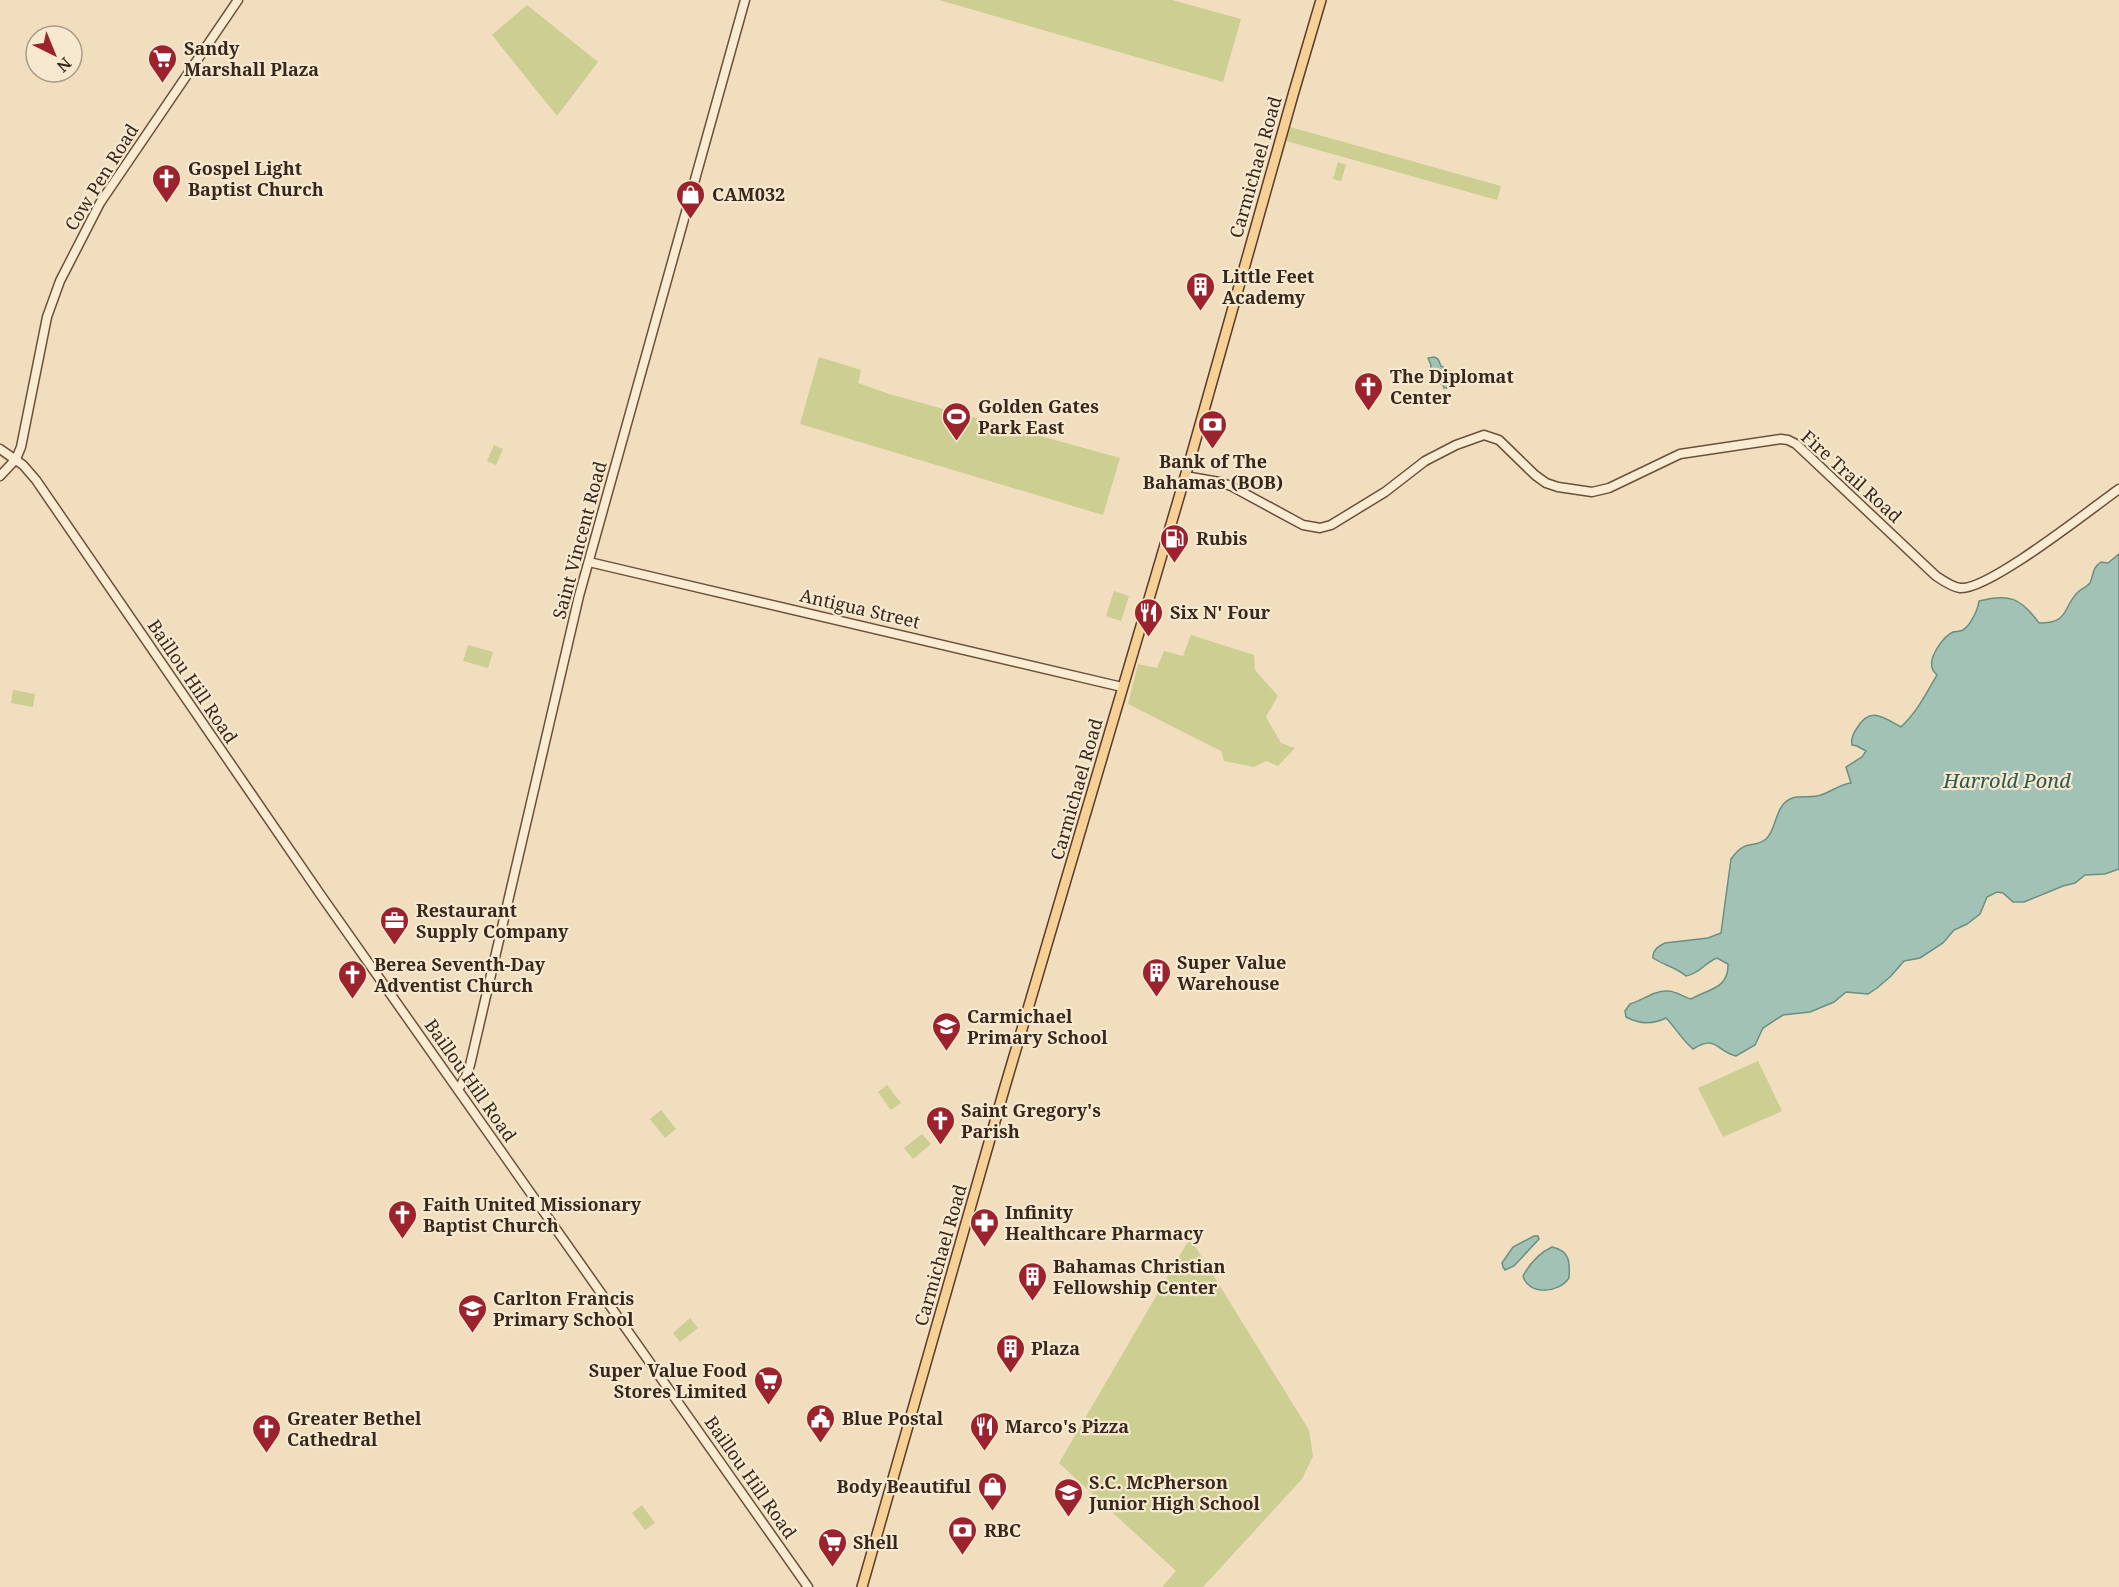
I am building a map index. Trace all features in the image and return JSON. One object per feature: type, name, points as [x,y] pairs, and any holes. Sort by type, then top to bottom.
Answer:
[{"type":"main road","name":"Carmichael Road","points":[[862,1587],[875,1534],[1185,476],[1321,0]]},
{"type":"street","name":"Cow Pen Road","points":[[16,459],[22,441],[50,308],[60,281],[95,211],[238,0]]},
{"type":"street","name":"Saint Vincent Road","points":[[458,1090],[466,1076],[472,1054],[589,562],[745,0]]},
{"type":"street","name":"Fire Trail Road","points":[[1185,476],[1208,479],[1230,486],[1303,525],[1320,528],[1331,525],[1385,492],[1425,461],[1456,445],[1484,435],[1499,440],[1535,475],[1551,485],[1592,492],[1609,488],[1689,452],[1781,439],[1788,440],[1796,444],[1935,576],[1960,588],[1970,587],[1998,575],[2119,489]]},
{"type":"street","name":"Baillou Hill Road","points":[[0,449],[16,459],[36,480],[231,766],[808,1587]]},
{"type":"street","points":[[0,476],[16,459]]},
{"type":"street","name":"Antigua Street","points":[[589,562],[1122,687]]},
{"type":"green space","points":[[939,0],[1172,0],[1241,19],[1223,82]]},
{"type":"green space","points":[[527,5],[598,62],[557,116],[492,35]]},
{"type":"green space","points":[[1290,127],[1501,186],[1497,200],[1286,141]]},
{"type":"green space","points":[[1338,162],[1346,165],[1341,181],[1333,179]]},
{"type":"green space","name":"Golden Gates Park East","points":[[819,357],[861,370],[858,383],[889,394],[1120,458],[1103,515],[800,424]]},
{"type":"green space","points":[[494,445],[503,449],[496,465],[487,461]]},
{"type":"green space","points":[[1114,591],[1129,596],[1121,621],[1106,616]]},
{"type":"green space","points":[[1191,635],[1254,655],[1255,670],[1278,696],[1266,717],[1281,743],[1295,748],[1278,766],[1266,761],[1254,767],[1224,761],[1221,751],[1128,704],[1138,664],[1157,668],[1164,651],[1183,656]]},
{"type":"green space","points":[[468,645],[493,652],[488,668],[463,661]]},
{"type":"green space","points":[[13,690],[35,694],[33,707],[11,703]]},
{"type":"green space","points":[[1758,1061],[1782,1111],[1723,1137],[1698,1088]]},
{"type":"green space","points":[[887,1085],[901,1103],[891,1110],[878,1092]]},
{"type":"green space","points":[[661,1110],[676,1129],[665,1138],[650,1119]]},
{"type":"green space","points":[[922,1134],[931,1144],[913,1159],[904,1148]]},
{"type":"green space","points":[[1190,1238],[1309,1430],[1313,1456],[1302,1479],[1203,1587],[1162,1587],[1176,1571],[1059,1463]]},
{"type":"green space","points":[[690,1318],[698,1328],[680,1342],[673,1333]]},
{"type":"green space","points":[[642,1505],[655,1523],[645,1530],[632,1513]]},
{"type":"water","points":[[1428,358],[1438,359],[1441,366],[1450,371],[1453,386],[1451,388],[1444,388],[1430,372],[1431,365]]},
{"type":"water","name":"Harrold Pond","points":[[2119,554],[2119,869],[2105,874],[2085,875],[2075,883],[2024,902],[2013,902],[2003,893],[1997,892],[1987,897],[1980,914],[1954,930],[1943,943],[1920,958],[1904,961],[1891,976],[1868,994],[1846,992],[1834,1002],[1810,1012],[1783,1015],[1763,1028],[1755,1045],[1736,1056],[1712,1043],[1693,1049],[1666,1018],[1646,1023],[1626,1017],[1625,1011],[1630,1004],[1653,994],[1671,991],[1691,999],[1716,987],[1725,979],[1728,964],[1717,958],[1695,973],[1686,976],[1653,958],[1653,953],[1665,943],[1708,938],[1721,933],[1731,859],[1741,848],[1766,839],[1786,801],[1795,797],[1821,795],[1851,783],[1846,767],[1862,757],[1866,751],[1852,745],[1857,728],[1862,721],[1872,715],[1883,717],[1901,727],[1907,721],[1937,675],[1932,663],[1938,647],[1949,634],[1966,628],[1974,617],[1979,601],[2006,598],[2020,603],[2039,623],[2056,620],[2061,617],[2078,592],[2090,583],[2098,564],[2108,563]]},
{"type":"water","points":[[1538,1236],[1539,1239],[1514,1266],[1505,1270],[1502,1263],[1513,1247]]},
{"type":"water","points":[[1552,1247],[1566,1254],[1569,1278],[1558,1287],[1551,1289],[1531,1287],[1523,1276],[1535,1259]]},
{"type":"place","name":"Sandy Marshall Plaza","points":[[163,84]]},
{"type":"place","name":"Gospel Light Baptist Church","points":[[167,204]]},
{"type":"place","name":"CAM032","points":[[691,220]]},
{"type":"place","name":"Little Feet Academy","points":[[1201,312]]},
{"type":"place","name":"The Diplomat Center","points":[[1369,412]]},
{"type":"place","name":"Golden Gates Park East","points":[[957,442]]},
{"type":"place","name":"Bank of The Bahamas (BOB)","points":[[1213,450]]},
{"type":"place","name":"Rubis","points":[[1175,564]]},
{"type":"place","name":"Six N' Four","points":[[1149,638]]},
{"type":"place","name":"Restaurant Supply Company","points":[[395,946]]},
{"type":"place","name":"Super Value Warehouse","points":[[1156,998]]},
{"type":"place","name":"Berea Seventh-Day Adventist Church","points":[[353,1000]]},
{"type":"place","name":"Carmichael Primary School","points":[[946,1052]]},
{"type":"place","name":"Saint Gregory's Parish","points":[[940,1146]]},
{"type":"place","name":"Faith United Missionary Baptist Church","points":[[402,1240]]},
{"type":"place","name":"Infinity Healthcare Pharmacy","points":[[984,1248]]},
{"type":"place","name":"Bahamas Christian Fellowship Center","points":[[1032,1302]]},
{"type":"place","name":"Carlton Francis Primary School","points":[[472,1334]]},
{"type":"place","name":"Plaza","points":[[1010,1374]]},
{"type":"place","name":"Super Value Food Stores Limited","points":[[768,1406]]},
{"type":"place","name":"Blue Postal","points":[[821,1444]]},
{"type":"place","name":"Marco's Pizza","points":[[984,1452]]},
{"type":"place","name":"Greater Bethel Cathedral","points":[[266,1454]]},
{"type":"place","name":"Body Beautiful","points":[[992,1512]]},
{"type":"place","name":"S.C. McPherson Junior High School","points":[[1068,1518]]},
{"type":"place","name":"RBC","points":[[963,1556]]},
{"type":"place","name":"Shell","points":[[832,1568]]}]
